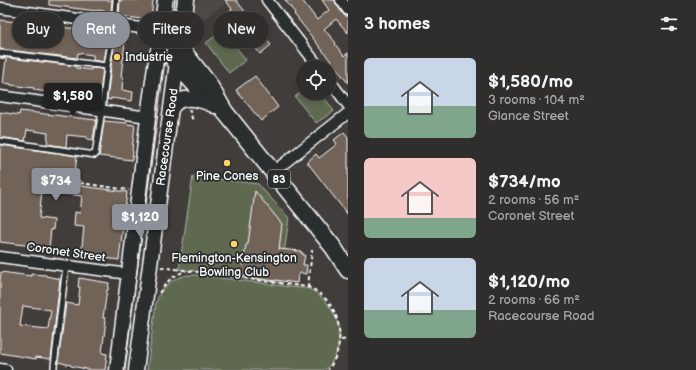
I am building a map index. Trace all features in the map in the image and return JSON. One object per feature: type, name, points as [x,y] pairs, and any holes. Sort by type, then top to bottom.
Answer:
[{"type":"highway","name":"Racecourse Road","points":[[164,12],[166,0]]},
{"type":"highway","name":"Racecourse Road","points":[[184,12],[186,0]]},
{"type":"highway","name":"83","points":[[166,48],[170,55],[201,91],[224,111]]},
{"type":"highway","name":"Racecourse Road","points":[[177,63],[180,48]]},
{"type":"highway","name":"83","points":[[182,48],[208,82],[224,111],[332,247],[348,270]]},
{"type":"highway","name":"83","points":[[332,247],[348,260]]},
{"type":"main road","name":"Racecourse Road","points":[[117,370],[154,69],[158,48]]},
{"type":"main road","name":"Racecourse Road","points":[[136,370],[177,63]]},
{"type":"main road","points":[[171,109],[177,102],[190,98],[205,101],[224,111]]},
{"type":"main road","points":[[129,274],[148,276]]},
{"type":"street","points":[[267,0],[314,60]]},
{"type":"street","points":[[341,0],[348,10]]},
{"type":"street","points":[[0,8],[72,19]]},
{"type":"street","points":[[273,172],[348,112],[336,92]]},
{"type":"street","points":[[0,96],[148,117]]},
{"type":"street","name":"Coronet Street","points":[[0,257],[129,274]]},
{"type":"street","points":[[0,369],[6,370]]},
{"type":"lane","points":[[115,12],[116,0]]},
{"type":"lane","points":[[0,141],[95,155],[110,48]]},
{"type":"lane","points":[[1,53],[106,66]]},
{"type":"lane","points":[[54,370],[66,266]]},
{"type":"path","points":[[80,183],[132,190]]},
{"type":"path","points":[[308,287],[312,250]]},
{"type":"path","points":[[159,267],[308,287],[318,292],[333,307],[338,315],[341,325],[342,340],[340,347],[332,366],[328,370]]},
{"type":"path","points":[[158,294],[165,283],[171,278],[187,271]]},
{"type":"path","points":[[342,340],[348,339]]},
{"type":"shaded area","points":[[197,0],[229,0],[205,18],[205,12],[195,12]]},
{"type":"green space","points":[[213,38],[213,48],[237,48],[246,60],[229,73],[206,43]]},
{"type":"green space","points":[[297,100],[326,100],[334,111],[316,123]]},
{"type":"green space","name":"Flemington-Kensington Bowling Club","points":[[193,176],[258,184],[289,218],[280,283],[179,269]]},
{"type":"green space","points":[[187,275],[306,288],[313,291],[329,306],[338,324],[339,343],[332,362],[325,370],[147,370],[158,297],[167,284]]},
{"type":"building","points":[[49,0],[112,0],[111,12],[49,5]]},
{"type":"building","points":[[120,0],[153,0],[152,12],[138,12],[138,18],[130,17],[130,12],[119,12]]},
{"type":"building","points":[[225,0],[236,0],[245,12],[228,12],[232,9]]},
{"type":"building","points":[[285,0],[302,0],[317,20],[329,10],[322,0],[335,0],[343,14],[348,16],[348,33],[336,19],[324,29],[336,43],[335,44],[344,56],[348,53],[348,83],[336,68],[336,60],[330,60],[294,14],[295,13]]},
{"type":"building","points":[[0,20],[12,21],[12,48],[64,48],[64,27],[72,28],[72,48],[106,48],[104,62],[93,60],[93,55],[78,53],[77,58],[0,49]]},
{"type":"building","points":[[114,48],[124,48],[121,77],[123,77],[122,90],[133,92],[132,101],[111,98],[111,100],[107,99]]},
{"type":"building","points":[[255,48],[267,48],[260,54]]},
{"type":"building","points":[[0,57],[76,66],[76,68],[91,70],[91,68],[103,69],[99,101],[59,96],[60,94],[3,83],[6,59]]},
{"type":"building","points":[[255,76],[278,107],[261,121],[236,90]]},
{"type":"building","points":[[20,111],[96,120],[93,140],[87,139],[87,137],[67,135],[66,147],[47,144],[48,133],[27,130],[25,141],[0,137],[0,112],[19,115]]},
{"type":"building","points":[[104,121],[135,125],[132,160],[99,156]]},
{"type":"building","points":[[344,132],[348,137],[348,215],[307,162],[316,154],[319,158],[337,144],[334,140]]},
{"type":"building","points":[[0,145],[77,156],[74,180],[81,181],[80,186],[127,192],[119,260],[81,255],[84,227],[74,226],[75,212],[80,213],[82,196],[42,191],[39,218],[54,220],[53,230],[51,229],[49,248],[0,242]]},
{"type":"building","points":[[255,191],[282,224],[279,249],[301,251],[303,255],[305,255],[303,265],[307,265],[306,274],[300,273],[298,275],[297,283],[241,276],[246,245],[248,244]]},
{"type":"building","points":[[1,272],[31,276],[31,274],[46,275],[60,279],[51,359],[36,357],[36,359],[0,353]],"holes":[[[23,306],[51,310],[48,329],[20,326]]]},
{"type":"building","points":[[79,278],[109,283],[103,318],[106,320],[102,353],[107,354],[105,370],[92,370],[58,362],[66,303],[78,305],[80,287],[78,287]]},
{"type":"tram line","points":[[124,370],[173,0]]},
{"type":"place","name":"Industrie","points":[[117,57]]},
{"type":"place","name":"Pine Cones","points":[[227,163]]},
{"type":"place","name":"Flemington-Kensington Bowling Club","points":[[234,244]]}]
